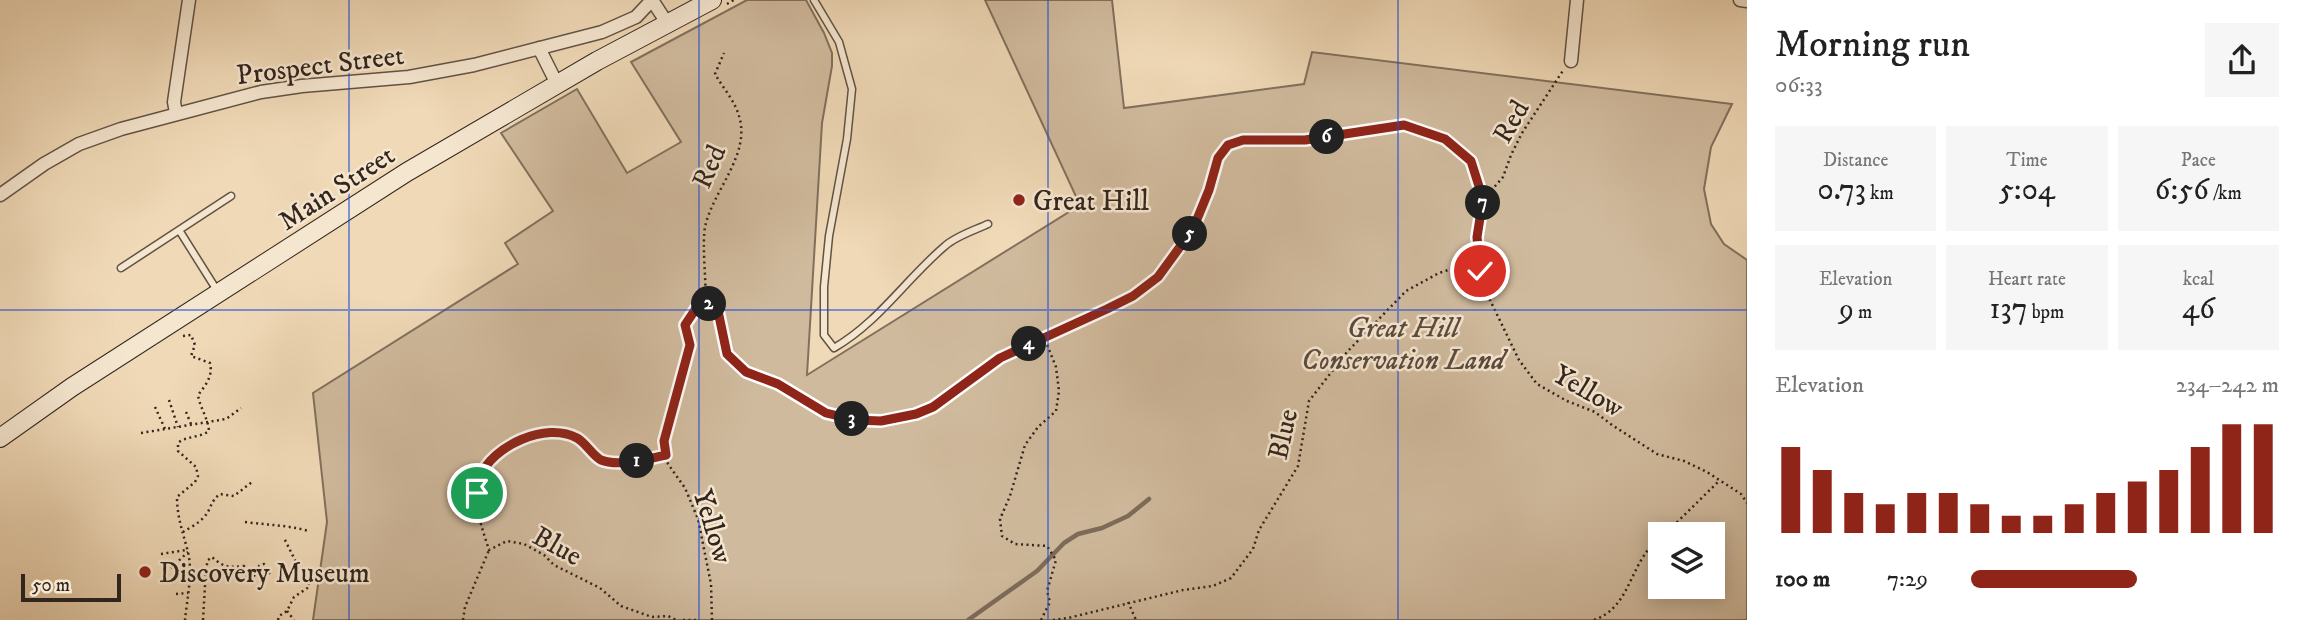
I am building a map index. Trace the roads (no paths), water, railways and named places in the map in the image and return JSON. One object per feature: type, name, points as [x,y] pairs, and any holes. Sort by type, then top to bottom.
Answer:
[{"type":"main road","name":"Main Street","points":[[0,439],[72,387],[407,172],[557,84],[712,0]]},
{"type":"street","points":[[176,113],[174,102],[189,0]]},
{"type":"street","points":[[652,0],[667,23]]},
{"type":"street","name":"Prospect Street","points":[[0,195],[44,164],[79,144],[121,129],[261,92],[409,77],[474,65],[602,32],[636,17],[652,0]]},
{"type":"street","points":[[1571,61],[1577,0]]},
{"type":"street","points":[[1740,0],[1747,1]]},
{"type":"street","points":[[539,48],[557,84]]},
{"type":"lane","points":[[814,0],[839,42],[852,89],[847,139],[829,236],[824,287],[824,335],[834,348],[852,338],[875,318],[947,244],[988,224]]},
{"type":"lane","points":[[121,268],[231,196]]},
{"type":"lane","points":[[179,230],[219,293]]},
{"type":"waterway","points":[[968,620],[1037,571],[1064,543],[1078,534],[1102,528],[1128,516],[1149,499]]},
{"type":"place","name":"Great Hill","points":[[1019,200]]},
{"type":"place","name":"Discovery Museum","points":[[145,572]]},
{"type":"park label","name":"Great Hill Conservation Land","points":[[1403,343]]}]
